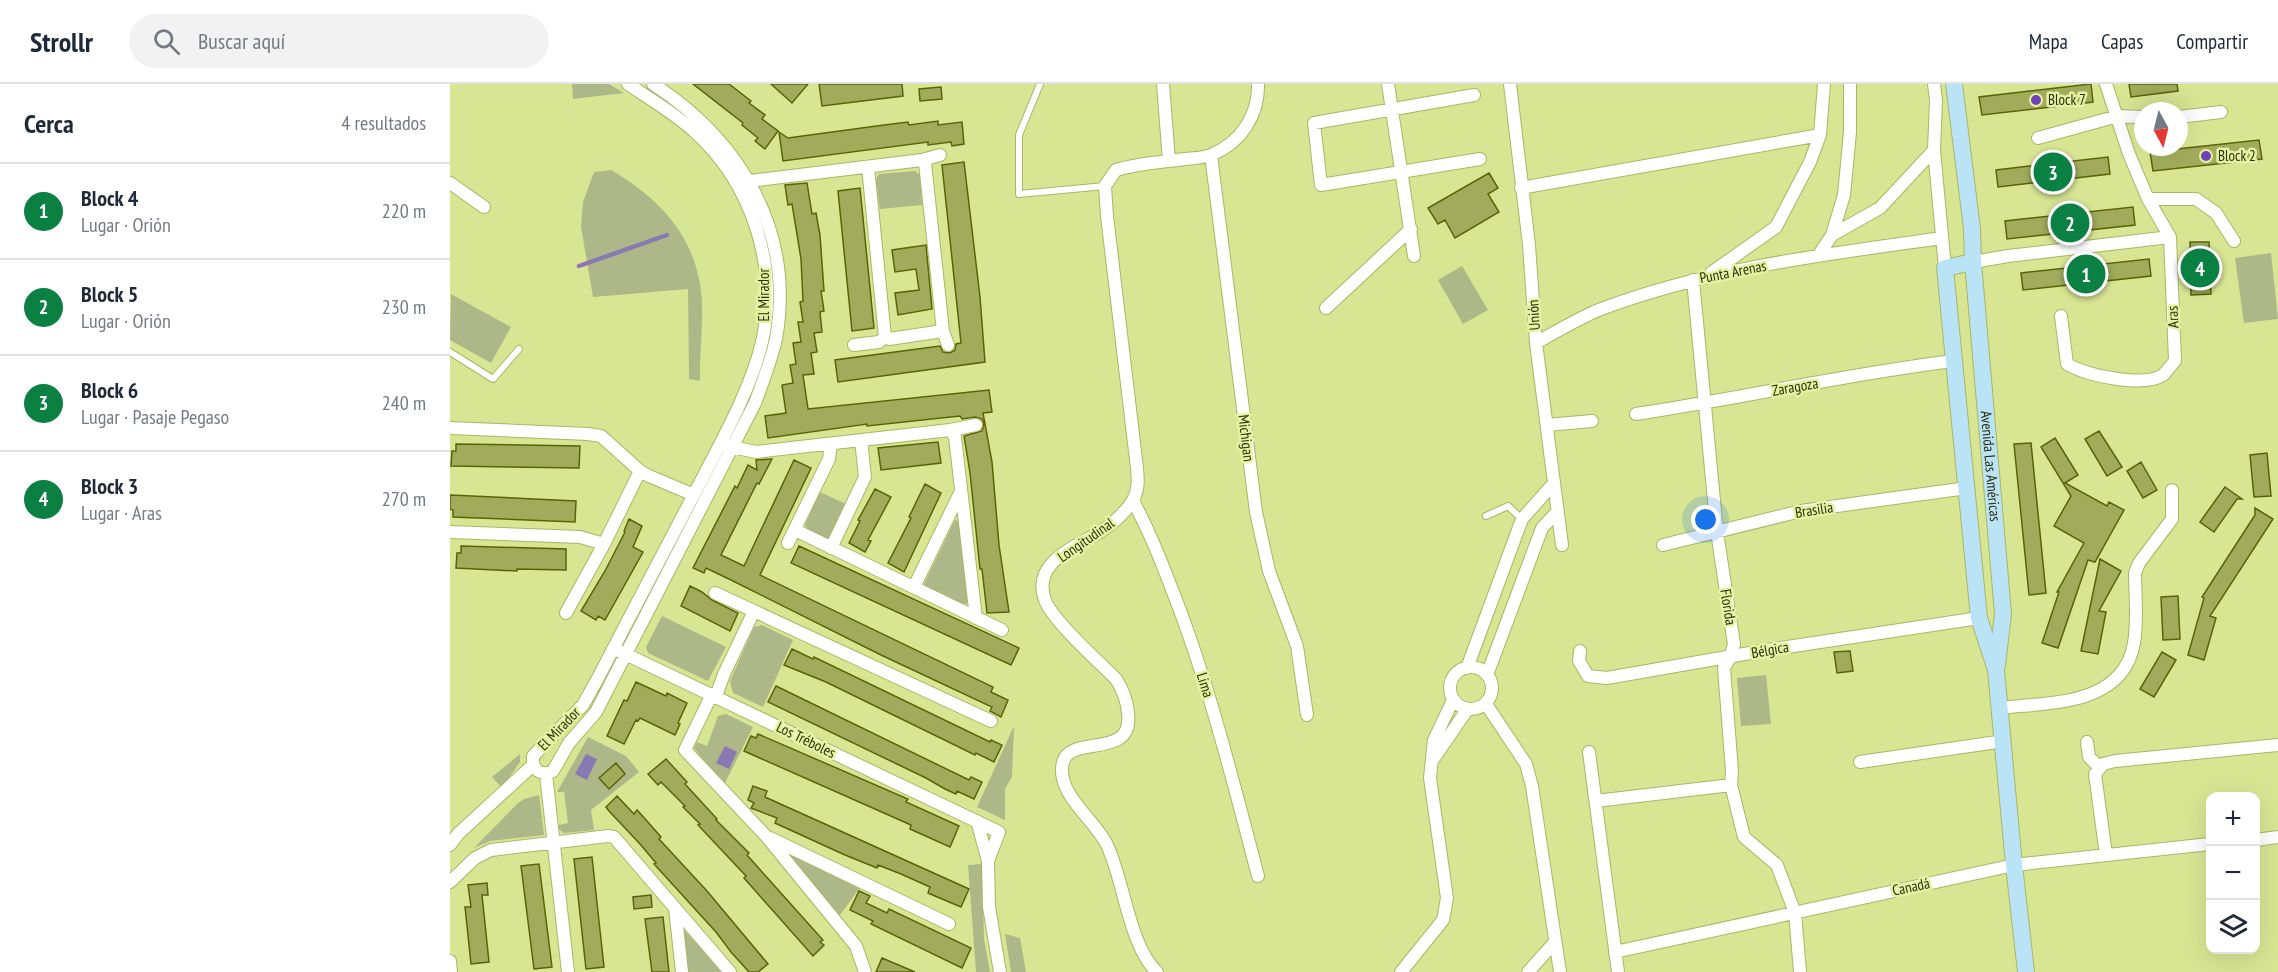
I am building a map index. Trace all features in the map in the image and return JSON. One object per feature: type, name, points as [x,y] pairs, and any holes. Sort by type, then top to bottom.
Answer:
[{"type":"street","name":"El Mirador","points":[[628,84],[695,132],[724,164],[746,200],[760,239],[767,300],[757,361],[726,446],[596,712],[569,743],[553,771],[546,774],[538,771],[533,765],[533,756],[583,705],[694,495],[726,446],[755,404],[776,338],[779,280],[773,242],[764,212],[750,183],[733,156],[712,132],[697,117],[653,84]]},
{"type":"street","points":[[1163,84],[1169,161]]},
{"type":"street","points":[[1133,501],[1138,488],[1137,468],[1105,186],[1116,170],[1133,165],[1211,155],[1239,137],[1249,124],[1258,93],[1258,84]]},
{"type":"street","points":[[1388,84],[1414,256]]},
{"type":"street","name":"Unión","points":[[1510,84],[1529,244],[1536,343],[1563,545]]},
{"type":"street","points":[[1708,276],[1776,227],[1810,162],[1820,135],[1824,84]]},
{"type":"street","points":[[1818,256],[1832,235],[1844,195],[1850,132],[1850,84]]},
{"type":"street","name":"Avenida Las Américas","points":[[1934,84],[1935,150],[1942,238],[1979,618],[1996,670],[2026,972]]},
{"type":"street","name":"Avenida Las Américas","points":[[1954,84],[1972,229],[2003,614],[1996,670]]},
{"type":"street","name":"Aras","points":[[2061,316],[2067,364],[2078,371],[2148,381],[2163,374],[2175,361],[2170,237],[2148,199],[2129,154],[2106,84]]},
{"type":"street","points":[[1474,95],[1314,123],[1321,185],[1480,159]]},
{"type":"street","points":[[2188,116],[2221,112]]},
{"type":"street","points":[[2038,138],[2118,116],[2134,117]]},
{"type":"street","points":[[1521,188],[1820,135]]},
{"type":"street","points":[[1832,235],[1880,208],[1935,150]]},
{"type":"street","points":[[735,182],[750,183],[922,160],[940,155]]},
{"type":"street","name":"Michigan","points":[[1211,155],[1256,512],[1269,571],[1296,646],[1307,715]]},
{"type":"street","points":[[922,160],[925,163],[943,331],[948,345]]},
{"type":"street","points":[[868,167],[885,337]]},
{"type":"street","points":[[450,183],[484,207]]},
{"type":"street","points":[[2148,199],[2196,199],[2216,213],[2234,241]]},
{"type":"street","points":[[1326,308],[1411,229]]},
{"type":"street","points":[[1945,268],[2008,256],[2170,237]]},
{"type":"street","name":"Punta Arenas","points":[[1536,343],[1599,310],[1708,276],[1818,256],[1942,238]]},
{"type":"street","name":"Florida","points":[[1693,280],[1717,532],[1734,644],[1724,668],[1732,771],[1731,785],[1744,837],[1777,865],[1795,913],[1800,972]]},
{"type":"street","points":[[885,337],[889,339],[943,331]]},
{"type":"street","points":[[854,345],[879,342],[885,337]]},
{"type":"street","name":"Zaragoza","points":[[1636,414],[1705,404],[1869,372],[1953,361]]},
{"type":"street","points":[[1547,425],[1592,421]]},
{"type":"street","points":[[726,446],[756,452],[951,430],[976,425]]},
{"type":"street","points":[[450,428],[595,435],[608,442],[640,471],[694,495]]},
{"type":"street","points":[[951,430],[955,437],[976,618]]},
{"type":"street","points":[[831,548],[865,477],[861,440]]},
{"type":"street","points":[[788,543],[829,459],[831,444]]},
{"type":"street","points":[[566,613],[604,544],[640,471]]},
{"type":"street","points":[[1467,668],[1522,519],[1554,483]]},
{"type":"street","name":"Brasilia","points":[[1663,545],[1801,511],[1967,488]]},
{"type":"street","points":[[914,587],[961,490]]},
{"type":"street","points":[[2001,708],[2067,701],[2089,696],[2103,689],[2126,668],[2134,642],[2135,573],[2139,563],[2172,519],[2172,490]]},
{"type":"street","name":"Lima","points":[[1133,501],[1148,528],[1188,631],[1227,758],[1258,876]]},
{"type":"street","name":"Longitudinal","points":[[1133,501],[1101,532],[1067,550],[1047,567],[1042,585],[1045,600],[1055,616],[1116,679],[1127,703],[1129,719],[1125,733],[1116,740],[1100,746],[1078,748],[1068,754],[1063,762],[1063,773],[1069,793],[1106,842],[1143,953],[1157,972]]},
{"type":"street","points":[[1487,675],[1542,528],[1558,511]]},
{"type":"street","points":[[1522,519],[1542,528]]},
{"type":"street","points":[[795,530],[1002,630]]},
{"type":"street","points":[[450,532],[580,537],[604,544]]},
{"type":"street","points":[[1501,574],[1522,581]]},
{"type":"street","points":[[715,593],[991,721]]},
{"type":"street","points":[[754,611],[685,750],[766,836],[856,946],[865,972]]},
{"type":"street","name":"Bélgica","points":[[1580,651],[1579,661],[1588,676],[1607,678],[1979,618]]},
{"type":"street","name":"Los Tréboles","points":[[613,649],[999,832],[988,861]]},
{"type":"street","points":[[1473,667],[1484,671],[1487,675],[1491,681],[1492,693],[1486,704],[1477,709],[1467,710],[1452,700],[1449,689],[1452,677],[1461,669],[1473,667]]},
{"type":"street","points":[[1401,972],[1443,920],[1447,898],[1430,778],[1434,740],[1452,700]]},
{"type":"street","points":[[1486,704],[1526,764],[1532,786],[1560,972]]},
{"type":"street","points":[[1433,759],[1467,710]]},
{"type":"street","points":[[1860,762],[2004,741]]},
{"type":"street","points":[[2087,742],[2089,757],[2100,768]]},
{"type":"street","points":[[2106,855],[2095,774],[2103,764],[2278,745]]},
{"type":"street","points":[[1589,752],[1618,972]]},
{"type":"street","points":[[450,845],[454,835],[533,765]]},
{"type":"street","points":[[546,774],[568,972]]},
{"type":"street","points":[[1596,801],[1731,785]]},
{"type":"street","points":[[977,821],[988,861],[988,907],[1000,972]]},
{"type":"street","points":[[766,836],[949,924]]},
{"type":"street","points":[[450,882],[475,858],[486,851],[614,837],[730,972]]},
{"type":"street","points":[[2260,839],[2278,837]]},
{"type":"street","name":"Canadá","points":[[1615,952],[2014,865],[2206,845]]},
{"type":"street","points":[[675,908],[682,972]]},
{"type":"street","points":[[1528,972],[1554,942]]},
{"type":"street","points":[[450,961],[451,972]]},
{"type":"lane","points":[[1040,84],[1019,135],[1020,194],[1105,186]]},
{"type":"lane","points":[[450,352],[493,379],[519,349]]},
{"type":"lane","points":[[1486,516],[1508,506],[1522,519]]},
{"type":"green space","points":[[572,84],[609,84],[624,93],[573,99]]},
{"type":"green space","points":[[611,170],[655,202],[678,229],[687,244],[694,261],[701,291],[700,381],[689,379],[688,289],[593,297],[581,227],[583,202],[594,172]]},
{"type":"green space","points":[[915,171],[920,175],[922,205],[880,209],[876,179],[879,174]]},
{"type":"green space","points":[[2271,253],[2278,319],[2244,323],[2235,258]]},
{"type":"green space","points":[[1462,266],[1488,310],[1463,324],[1438,280]]},
{"type":"green space","points":[[451,294],[511,327],[491,363],[450,340]]},
{"type":"green space","points":[[820,492],[846,504],[831,537],[826,539],[807,530],[805,525]]},
{"type":"green space","points":[[955,520],[959,521],[968,603],[962,605],[927,589],[924,584]]},
{"type":"green space","points":[[662,616],[726,647],[708,681],[648,653],[646,647]]},
{"type":"green space","points":[[762,625],[793,640],[763,707],[733,693],[730,681],[754,627]]},
{"type":"green space","points":[[1766,675],[1771,724],[1741,726],[1737,678]]},
{"type":"green space","points":[[726,714],[753,727],[724,785],[694,748],[697,742],[707,746],[718,716]]},
{"type":"green space","points":[[1014,726],[1012,777],[1005,789],[1005,820],[977,807]]},
{"type":"green space","points":[[588,737],[626,756],[639,772],[591,810],[594,830],[564,833],[559,829],[559,825],[568,823],[564,792],[557,792]]},
{"type":"green space","points":[[520,754],[520,762],[502,788],[492,777]]},
{"type":"green space","points":[[539,795],[544,835],[490,841],[474,848],[517,804],[524,799]]},
{"type":"green space","points":[[782,848],[862,885],[840,915]]},
{"type":"green space","points":[[982,864],[984,939],[990,972],[976,972],[968,865]]},
{"type":"green space","points":[[685,931],[722,972],[687,972],[682,933]]},
{"type":"green space","points":[[1005,934],[1020,938],[1026,972],[1011,972]]},
{"type":"shaded area","points":[[725,746],[737,752],[729,769],[716,763]]},
{"type":"shaded area","points":[[586,754],[597,759],[587,780],[575,774]]},
{"type":"building","points":[[693,84],[729,84],[751,101],[749,103],[765,115],[762,119],[778,131],[765,149],[755,141],[758,138],[742,125],[743,123]]},
{"type":"building","points":[[771,84],[808,84],[792,103]]},
{"type":"building","points":[[819,84],[902,84],[903,96],[822,106]]},
{"type":"building","name":"Block 7","points":[[2091,84],[2093,102],[1982,115],[1979,97]]},
{"type":"building","points":[[2129,84],[2177,84],[2178,91],[2131,97]]},
{"type":"building","points":[[941,87],[942,99],[920,101],[919,89]]},
{"type":"building","points":[[938,121],[938,125],[962,122],[964,144],[952,146],[951,142],[928,145],[928,142],[783,161],[779,132],[788,138],[908,122],[909,125]]},
{"type":"building","name":"Block 2","points":[[2259,140],[2262,159],[2153,171],[2151,156],[2188,156],[2188,148]]},
{"type":"building","points":[[2108,157],[2110,174],[1998,187],[1996,170]]},
{"type":"building","points":[[964,162],[980,297],[985,362],[838,382],[835,360],[940,346],[943,352],[950,353],[955,350],[956,344],[961,343],[942,165]]},
{"type":"building","points":[[1489,173],[1498,188],[1488,194],[1499,212],[1455,238],[1445,220],[1438,224],[1428,208]]},
{"type":"building","points":[[807,183],[812,214],[816,213],[820,235],[824,291],[821,291],[824,311],[820,312],[822,332],[814,333],[817,352],[811,353],[814,374],[803,375],[808,409],[989,390],[992,412],[983,413],[992,462],[999,545],[1009,612],[987,613],[982,569],[980,569],[964,436],[982,431],[984,424],[982,419],[975,417],[962,419],[960,416],[867,426],[867,424],[768,438],[765,416],[786,413],[782,385],[793,383],[790,365],[796,364],[793,343],[801,342],[798,322],[803,322],[800,302],[803,301],[801,259],[792,204],[788,205],[785,185]]},
{"type":"building","points":[[860,188],[874,328],[852,331],[838,191]]},
{"type":"building","points":[[2133,207],[2135,225],[2007,239],[2005,221]]},
{"type":"building","points":[[2190,242],[2209,242],[2211,294],[2191,295]]},
{"type":"building","points":[[926,245],[932,309],[898,315],[895,293],[919,290],[916,269],[895,272],[892,250]]},
{"type":"building","points":[[2149,259],[2151,276],[2023,290],[2021,273]]},
{"type":"building","points":[[2099,431],[2122,467],[2107,476],[2085,439]]},
{"type":"building","points":[[2055,438],[2078,475],[2065,483],[2107,506],[2109,502],[2124,510],[2095,562],[2088,560],[2058,648],[2042,643],[2059,592],[2057,592],[2084,543],[2054,526],[2071,496],[2041,447]]},
{"type":"building","points":[[938,442],[941,463],[881,470],[878,448]]},
{"type":"building","points":[[2031,443],[2046,593],[2029,595],[2014,444]]},
{"type":"building","points":[[456,444],[580,446],[579,468],[451,466],[452,451],[456,451]]},
{"type":"building","points":[[2267,453],[2271,496],[2254,497],[2250,455]]},
{"type":"building","points":[[772,459],[759,484],[757,483],[721,555],[744,566],[794,460],[811,468],[760,575],[993,687],[991,692],[1008,700],[1001,717],[990,711],[992,707],[733,581],[706,568],[704,573],[693,568],[748,465],[757,470],[756,460]]},
{"type":"building","points":[[2141,462],[2157,490],[2143,498],[2127,471]]},
{"type":"building","points":[[925,484],[941,493],[904,572],[888,563]]},
{"type":"building","points":[[2225,487],[2242,499],[2237,499],[2214,532],[2200,522]]},
{"type":"building","points":[[875,489],[891,497],[868,540],[871,541],[865,552],[849,543],[860,521],[858,520]]},
{"type":"building","points":[[450,495],[576,501],[575,522],[453,517],[453,510],[450,509]]},
{"type":"building","points":[[2255,508],[2273,519],[2210,616],[2216,618],[2204,660],[2188,655],[2204,598],[2202,597],[2255,515]]},
{"type":"building","points":[[629,519],[642,526],[633,547],[643,552],[605,620],[598,616],[596,620],[581,611],[605,571],[625,532]]},
{"type":"building","points":[[461,546],[566,549],[566,570],[517,569],[517,571],[456,568],[457,553],[461,553]]},
{"type":"building","points":[[799,546],[1019,648],[1011,665],[791,563]]},
{"type":"building","points":[[2100,559],[2121,571],[2099,611],[2106,612],[2098,654],[2081,651]]},
{"type":"building","points":[[690,586],[738,613],[730,631],[681,606]]},
{"type":"building","points":[[2178,596],[2180,639],[2163,640],[2161,597]]},
{"type":"building","points":[[792,649],[813,659],[814,657],[990,742],[991,740],[1002,745],[994,762],[976,753],[975,755],[826,682],[784,665]]},
{"type":"building","points":[[1850,651],[1853,671],[1837,673],[1834,652]]},
{"type":"building","points":[[2162,652],[2176,660],[2154,697],[2140,689]]},
{"type":"building","points":[[636,682],[687,703],[675,735],[640,718],[636,720],[624,744],[607,736],[624,700],[627,701]]},
{"type":"building","points":[[776,686],[969,780],[971,777],[982,782],[974,799],[957,791],[956,794],[945,789],[768,702]]},
{"type":"building","points":[[758,734],[908,799],[906,802],[959,826],[950,847],[910,829],[911,825],[744,751],[751,736],[756,738]]},
{"type":"building","points":[[666,759],[716,820],[749,853],[747,855],[823,940],[820,942],[824,945],[813,956],[744,878],[746,876],[698,825],[700,824],[683,807],[685,806],[661,782],[658,785],[648,774]]},
{"type":"building","points":[[616,763],[625,774],[609,789],[599,778]]},
{"type":"building","points":[[753,786],[767,791],[765,797],[969,889],[961,907],[928,893],[930,887],[878,865],[877,868],[845,855],[775,823],[777,818],[751,808],[754,803],[748,800]]},
{"type":"building","points":[[617,796],[634,814],[637,810],[647,821],[661,837],[659,839],[707,891],[768,964],[758,972],[749,972],[731,952],[606,807]]},
{"type":"building","points":[[592,857],[604,967],[586,969],[574,859]]},
{"type":"building","points":[[539,864],[552,967],[534,969],[521,866]]},
{"type":"building","points":[[487,883],[488,895],[482,895],[489,962],[471,964],[465,907],[471,907],[468,885]]},
{"type":"building","points":[[859,891],[870,896],[866,903],[887,913],[889,909],[971,948],[962,968],[871,924],[873,921],[850,910]]},
{"type":"building","points":[[651,895],[652,907],[634,909],[633,897]]},
{"type":"building","points":[[663,917],[669,972],[652,972],[645,919]]},
{"type":"building","points":[[882,958],[915,972],[876,972]]},
{"type":"waterway","points":[[579,266],[667,235]]},
{"type":"place","name":"Block 7","points":[[2036,100]]},
{"type":"place","name":"Block 2","points":[[2206,156]]},
{"type":"place","name":"Block 6","points":[[2053,172]]},
{"type":"place","name":"Block 5","points":[[2070,223]]},
{"type":"place","name":"Block 3","points":[[2200,268]]},
{"type":"place","name":"Block 4","points":[[2086,274]]}]
